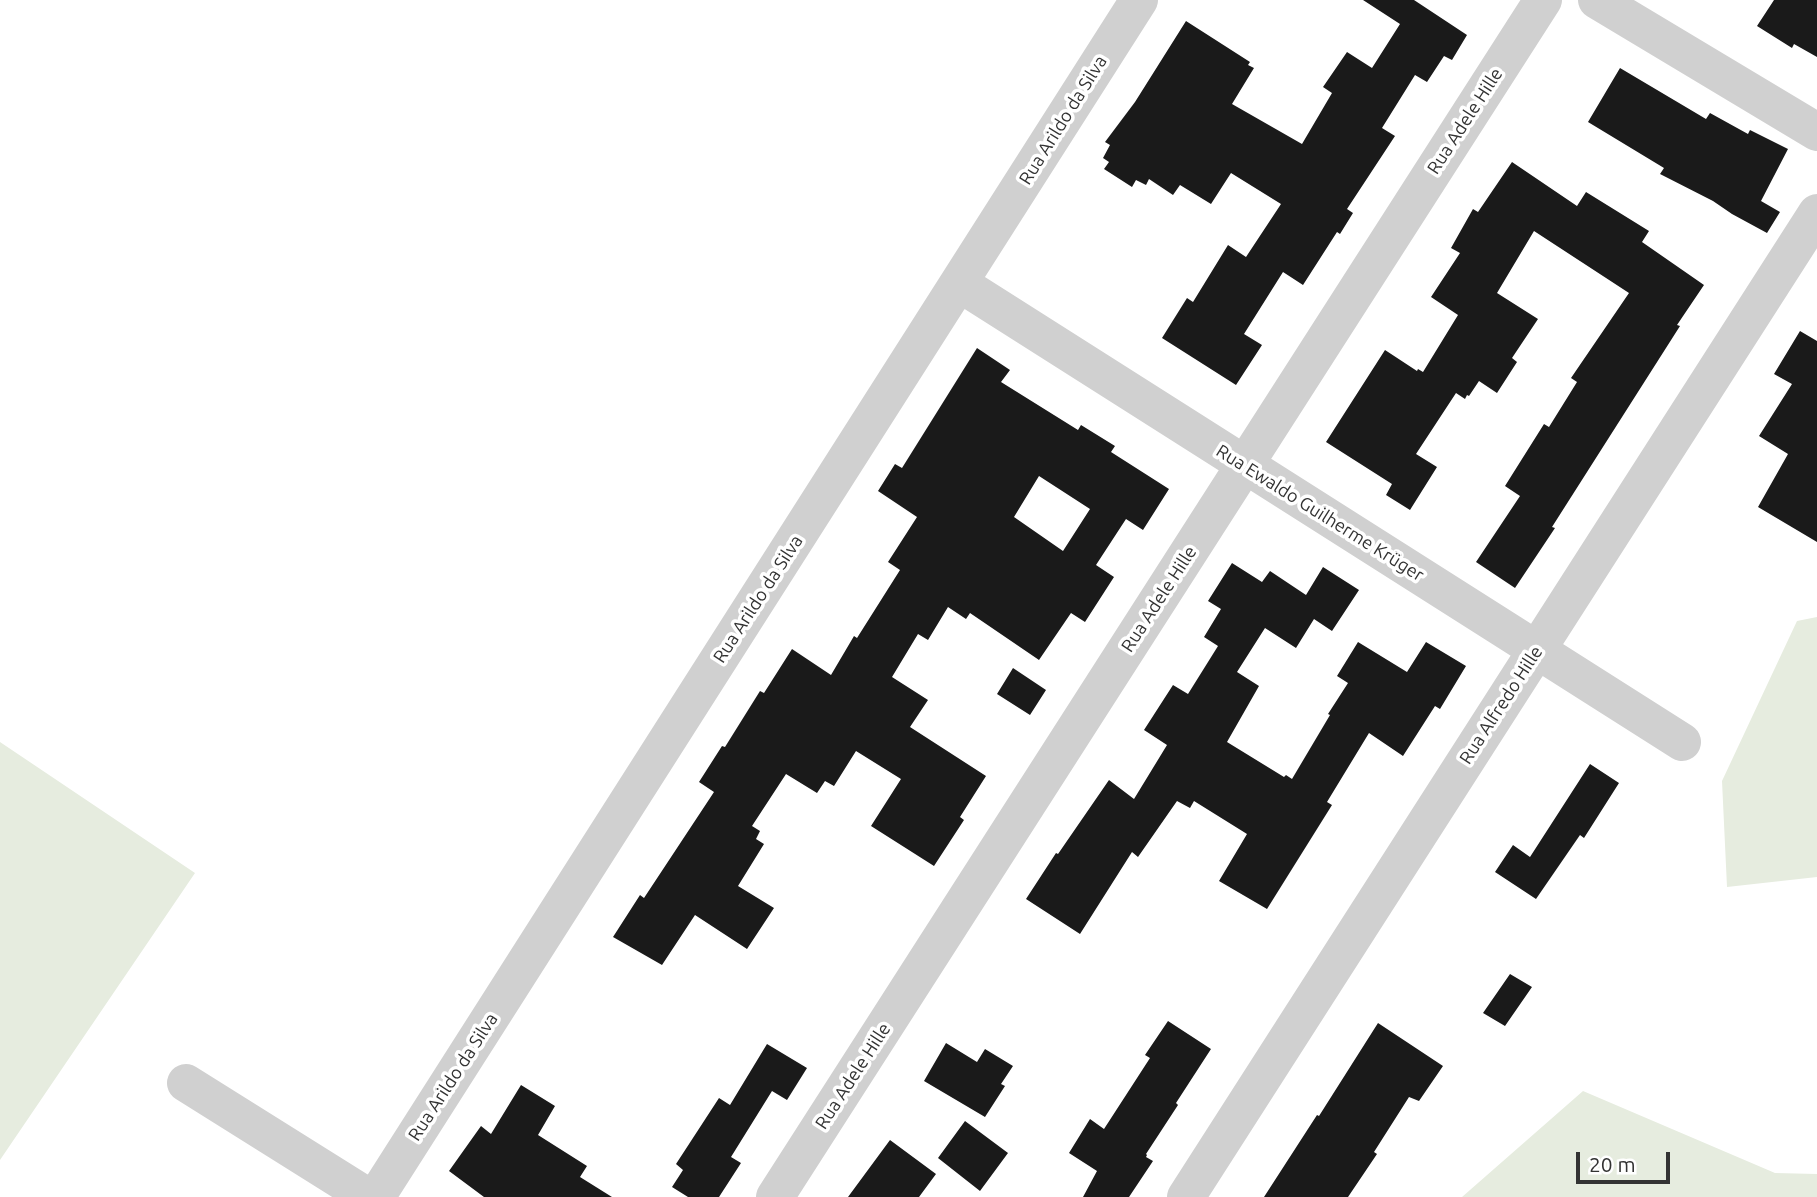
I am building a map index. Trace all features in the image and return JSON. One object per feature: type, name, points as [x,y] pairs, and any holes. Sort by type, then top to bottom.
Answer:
[{"type":"street","name":"Rua Arildo da Silva","points":[[376,1197],[1139,0]]},
{"type":"street","name":"Rua Adele Hille","points":[[775,1197],[1543,0]]},
{"type":"street","points":[[1597,0],[1817,132]]},
{"type":"street","name":"Rua Alfredo Hille","points":[[1185,1197],[1817,213]]},
{"type":"street","name":"Rua Ewaldo Guilherme Krüger","points":[[959,283],[1682,742]]},
{"type":"street","points":[[186,1083],[368,1197]]},
{"type":"shaded area","points":[[1817,617],[1817,877],[1727,887],[1722,781],[1797,621]]},
{"type":"shaded area","points":[[0,742],[195,873],[0,1160]]},
{"type":"shaded area","points":[[1583,1091],[1775,1173],[1817,1174],[1817,1197],[1462,1197]]},
{"type":"building","points":[[1363,0],[1414,0],[1467,35],[1452,60],[1444,56],[1427,82],[1415,75],[1382,128],[1395,136],[1347,209],[1353,213],[1340,234],[1337,232],[1303,285],[1283,272],[1244,334],[1262,345],[1236,385],[1162,338],[1187,298],[1193,302],[1228,245],[1246,257],[1281,204],[1231,173],[1211,204],[1180,185],[1173,195],[1149,179],[1146,185],[1136,180],[1132,187],[1104,169],[1109,162],[1103,158],[1110,145],[1105,142],[1135,102],[1186,21],[1250,62],[1248,65],[1254,68],[1232,104],[1302,144],[1332,93],[1323,87],[1347,52],[1372,68],[1400,24]]},
{"type":"building","points":[[1774,0],[1817,0],[1817,57],[1794,44],[1792,48],[1757,26]]},
{"type":"building","points":[[1620,68],[1706,119],[1710,113],[1748,134],[1750,130],[1788,149],[1761,201],[1780,212],[1767,233],[1660,174],[1664,168],[1588,122]]},
{"type":"building","points":[[1512,162],[1577,206],[1586,192],[1649,231],[1642,242],[1704,285],[1552,527],[1555,528],[1515,588],[1476,562],[1520,496],[1505,486],[1544,424],[1549,427],[1577,382],[1571,378],[1629,293],[1534,231],[1497,293],[1538,319],[1512,358],[1517,362],[1497,393],[1479,381],[1465,399],[1456,393],[1416,454],[1437,467],[1410,510],[1386,495],[1392,484],[1326,442],[1385,350],[1417,371],[1418,369],[1423,372],[1458,315],[1431,297],[1460,253],[1451,248],[1473,209],[1478,212]]},
{"type":"building","points":[[1800,331],[1817,341],[1817,542],[1758,507],[1788,454],[1759,436],[1792,384],[1774,374]]},
{"type":"building","points":[[977,348],[1010,370],[1001,382],[1078,430],[1081,425],[1115,446],[1111,452],[1169,489],[1143,530],[1126,519],[1096,565],[1114,577],[1085,622],[1071,613],[1039,660],[970,613],[966,619],[948,607],[928,640],[918,634],[892,677],[928,700],[910,727],[986,776],[960,817],[964,820],[934,866],[871,826],[901,779],[856,751],[834,786],[825,781],[817,793],[786,774],[752,826],[760,831],[756,839],[764,844],[738,886],[774,908],[747,949],[695,915],[662,965],[613,937],[640,895],[644,898],[714,792],[699,782],[722,746],[725,747],[760,691],[764,693],[792,649],[831,675],[854,636],[857,638],[900,570],[888,562],[917,517],[878,491],[895,464],[902,468]],"holes":[[[1039,476],[1090,509],[1063,551],[1014,517]]]},
{"type":"building","points":[[1232,563],[1262,582],[1270,571],[1306,595],[1323,567],[1359,590],[1332,631],[1314,619],[1296,648],[1265,628],[1237,672],[1259,686],[1227,742],[1284,777],[1286,775],[1292,779],[1348,683],[1337,676],[1358,642],[1407,672],[1426,642],[1466,666],[1440,709],[1435,706],[1403,756],[1369,733],[1327,802],[1332,805],[1267,909],[1219,881],[1247,834],[1194,801],[1190,808],[1177,801],[1138,857],[1132,852],[1080,934],[1026,899],[1109,780],[1134,799],[1167,745],[1144,730],[1173,685],[1188,694],[1218,646],[1204,637],[1221,609],[1208,601]]},
{"type":"building","points":[[1013,668],[1046,690],[1030,715],[997,694]]},
{"type":"building","points":[[1590,764],[1619,783],[1584,838],[1580,835],[1536,899],[1495,872],[1513,845],[1530,857]]},
{"type":"building","points":[[1510,974],[1532,987],[1505,1026],[1483,1013]]},
{"type":"building","points":[[1168,1021],[1211,1049],[1146,1154],[1146,1157],[1153,1161],[1129,1197],[1083,1197],[1097,1171],[1069,1153],[1090,1119],[1104,1129],[1150,1058],[1145,1055]]},
{"type":"building","points":[[1378,1023],[1443,1066],[1419,1101],[1409,1097],[1374,1152],[1377,1154],[1348,1197],[1264,1197],[1317,1115],[1319,1116]]},
{"type":"building","points":[[946,1043],[977,1062],[985,1049],[1013,1066],[1001,1084],[1005,1086],[985,1117],[924,1081]]},
{"type":"building","points":[[767,1044],[807,1068],[787,1100],[772,1091],[731,1157],[741,1163],[719,1197],[688,1197],[672,1187],[683,1170],[676,1164],[719,1098],[730,1105]]},
{"type":"building","points":[[521,1085],[555,1106],[538,1135],[587,1166],[580,1177],[612,1197],[484,1197],[449,1171],[481,1126],[491,1134]]},
{"type":"building","points":[[965,1121],[1008,1153],[980,1191],[938,1158]]},
{"type":"building","points":[[890,1140],[936,1174],[919,1197],[848,1197]]}]
